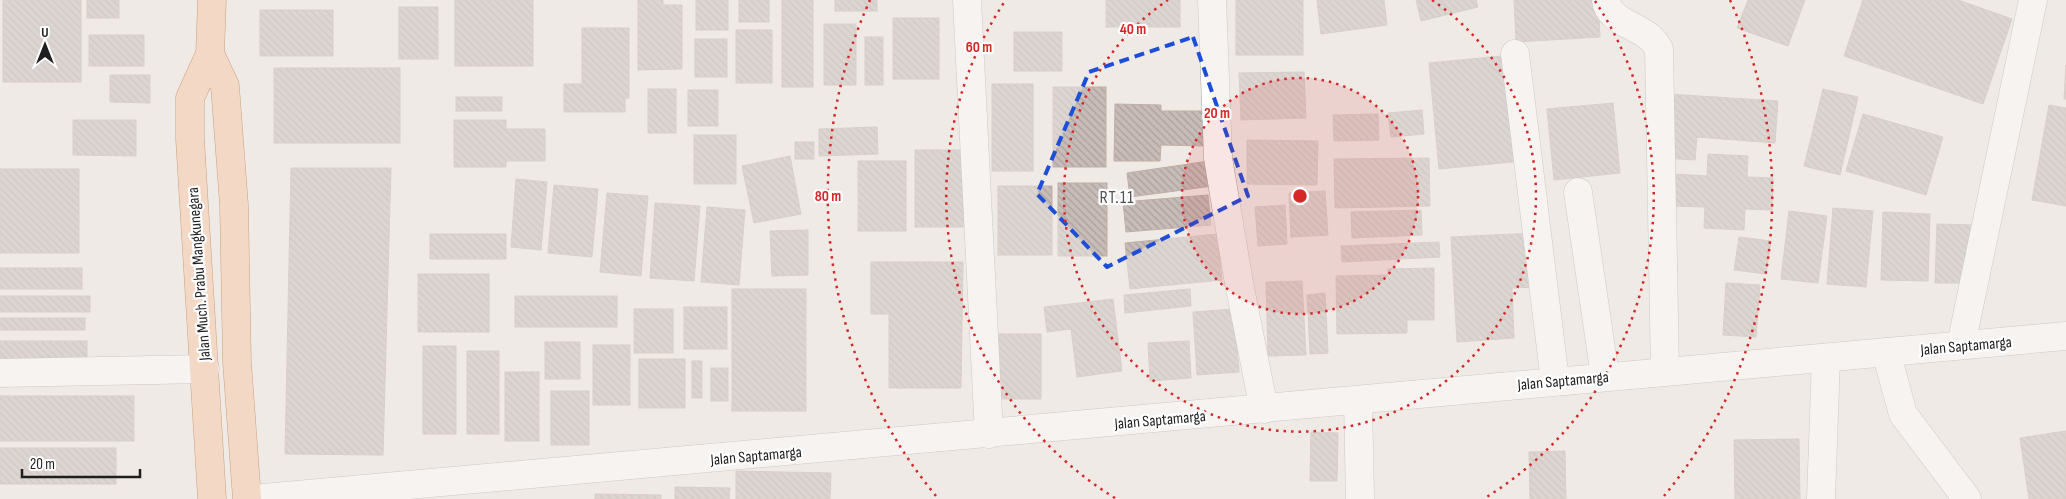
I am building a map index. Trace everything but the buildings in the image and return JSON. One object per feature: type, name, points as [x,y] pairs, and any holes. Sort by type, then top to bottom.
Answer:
[{"type":"main road","name":"Jalan Much. Prabu Mangkunegara","points":[[212,0],[210,54],[190,98],[190,149],[212,499]]},
{"type":"main road","name":"Jalan Much. Prabu Mangkunegara","points":[[210,54],[225,86],[234,204],[237,362],[247,499]]},
{"type":"street","points":[[967,0],[989,434]]},
{"type":"street","points":[[1212,0],[1218,158],[1239,284],[1264,410]]},
{"type":"street","points":[[1606,0],[1607,8],[1613,15],[1650,37],[1659,48],[1665,371]]},
{"type":"street","points":[[1961,346],[2033,0]]},
{"type":"street","points":[[1515,54],[1555,381]]},
{"type":"street","points":[[1578,192],[1605,376]]},
{"type":"street","name":"Jalan Saptamarga","points":[[253,499],[1264,410],[1605,376],[2066,336]]},
{"type":"street","points":[[1886,352],[1903,414],[1967,499]]},
{"type":"street","points":[[1821,499],[1826,358]]},
{"type":"street","points":[[0,373],[205,369]]},
{"type":"street","points":[[1358,400],[1360,499]]},
{"type":"highlighted area","points":[[1193,37],[1248,196],[1107,267],[1037,194],[1089,72]]},
{"type":"district","name":"RT.11","points":[[1117,197]]}]
